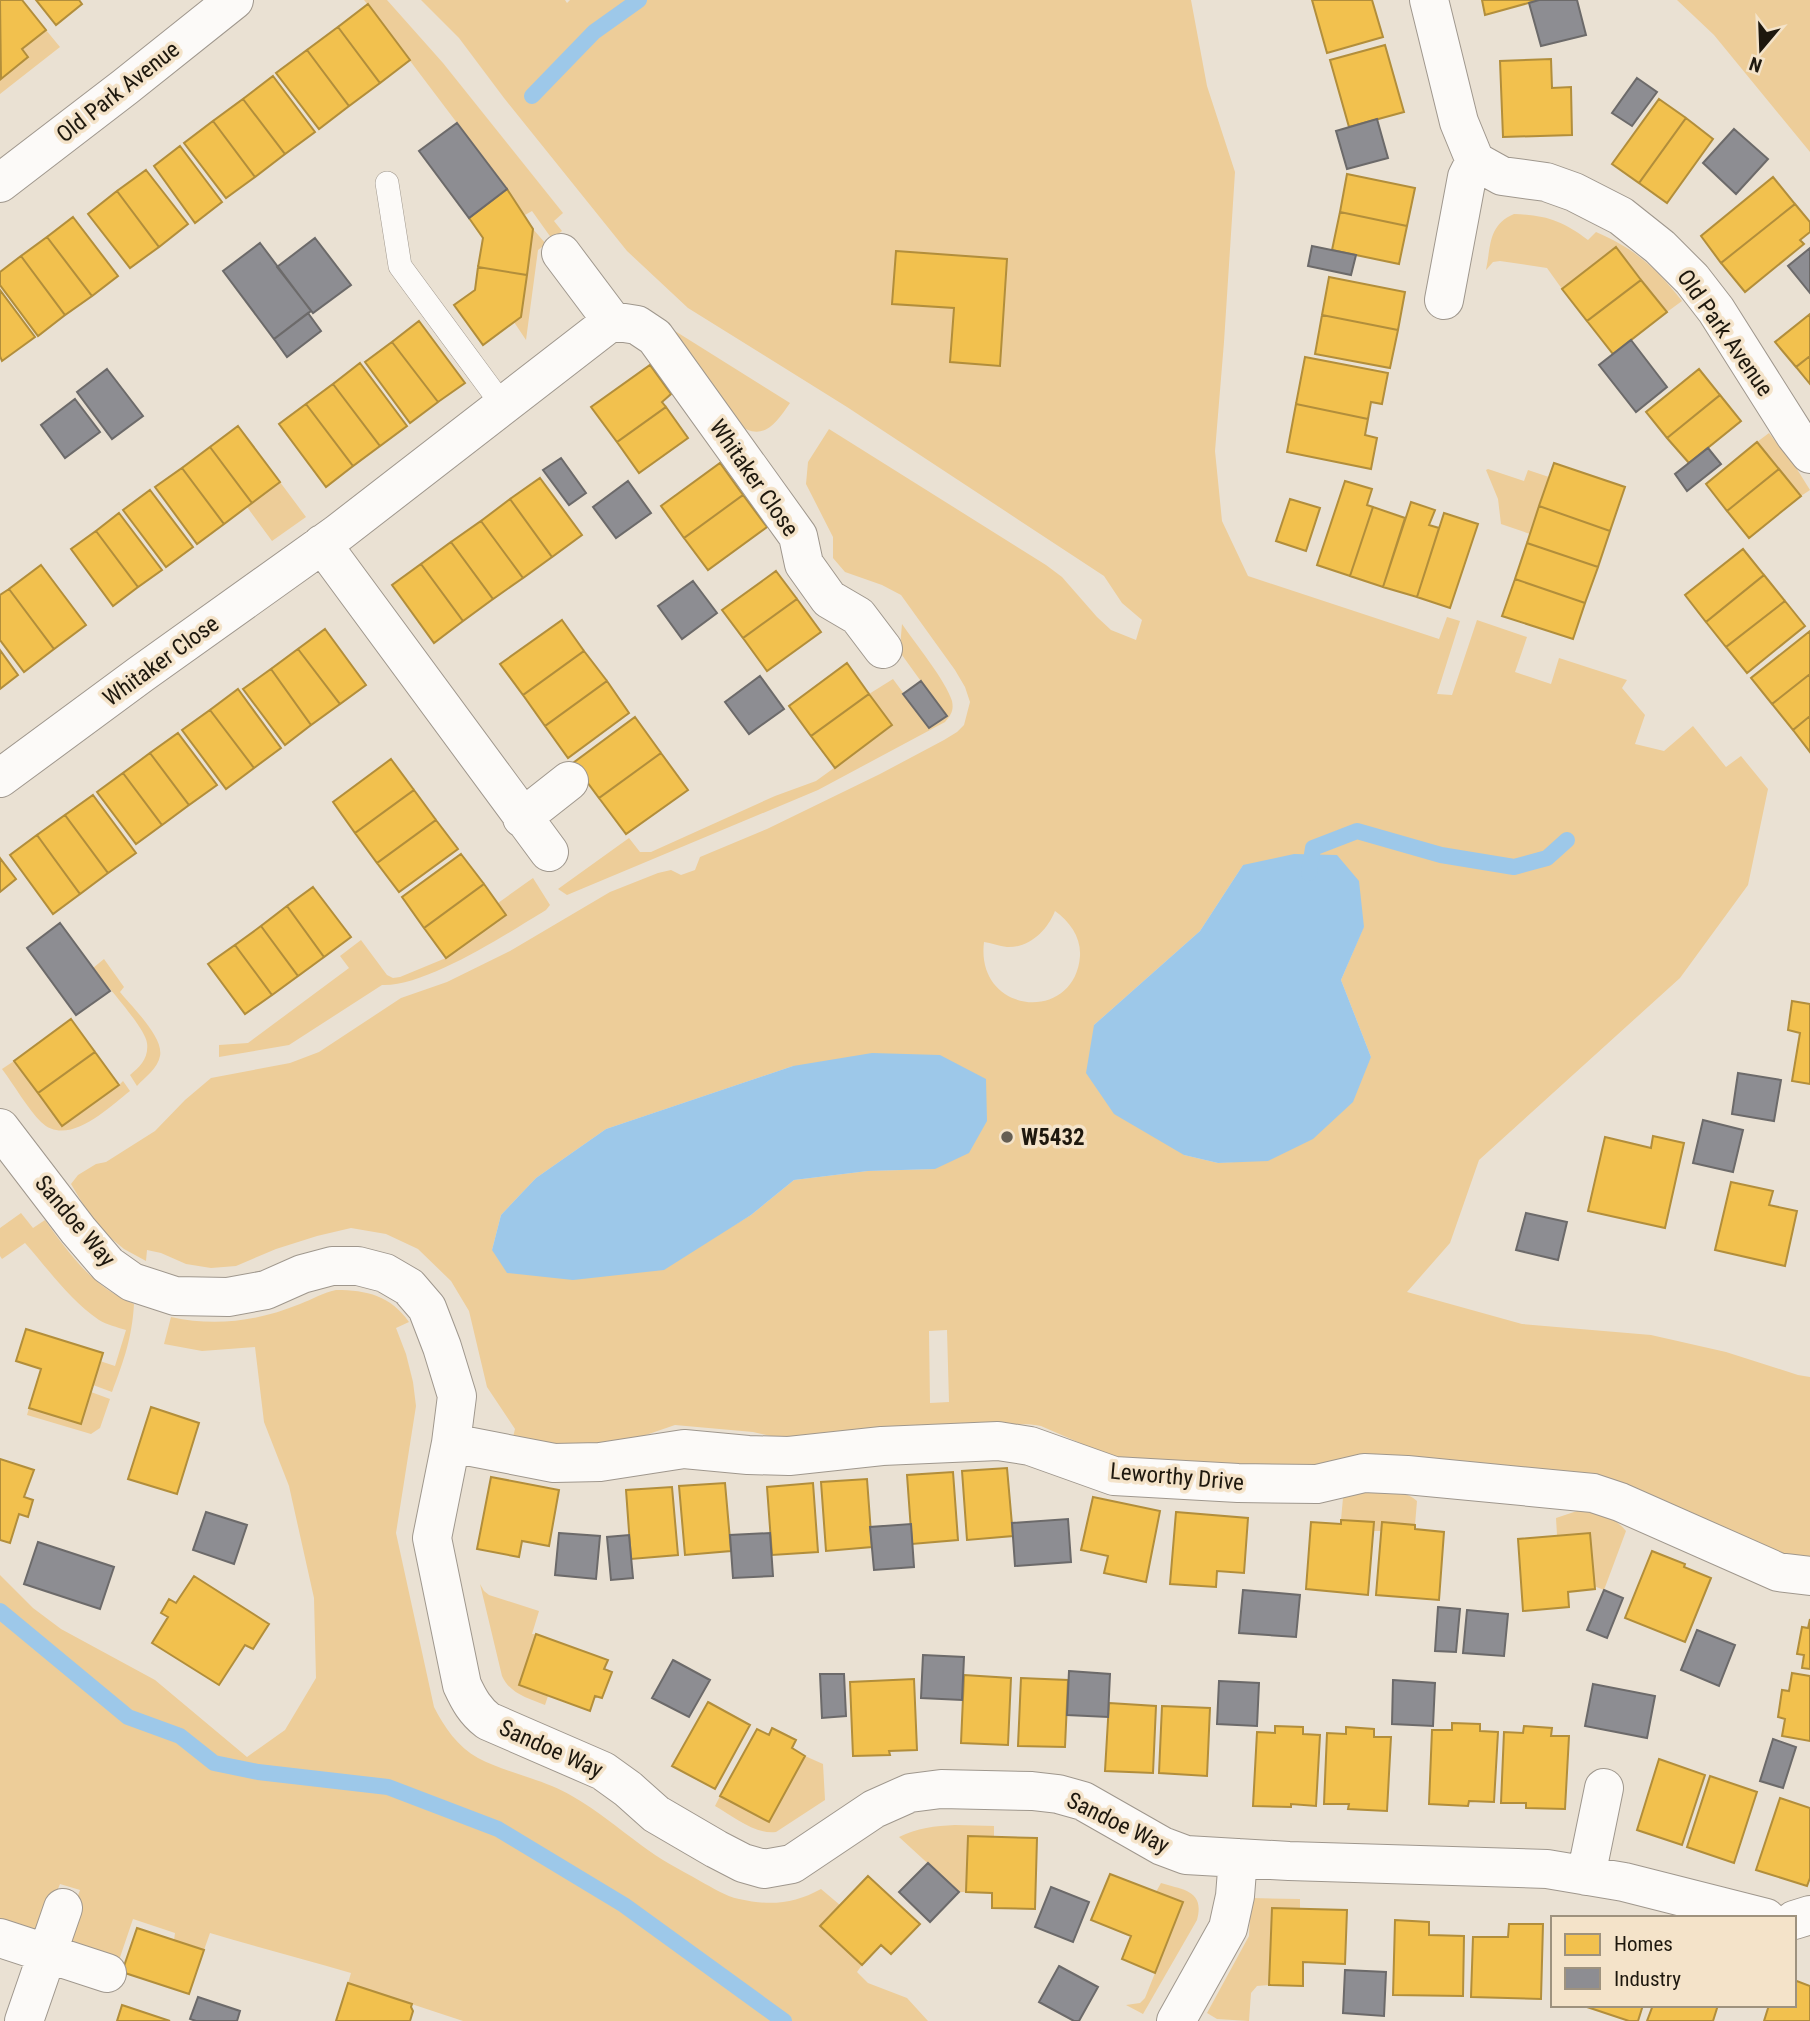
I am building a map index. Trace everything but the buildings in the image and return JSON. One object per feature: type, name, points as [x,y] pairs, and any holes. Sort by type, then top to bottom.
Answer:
[{"type":"street","name":"Old Park Avenue","points":[[0,183],[234,0]]},
{"type":"street","points":[[1429,0],[1458,122],[1475,161],[1468,177],[1444,300]]},
{"type":"street","name":"Old Park Avenue","points":[[1475,161],[1502,176],[1546,182],[1574,192],[1621,216],[1660,247],[1692,279],[1716,310],[1810,454]]},
{"type":"street","points":[[561,253],[612,321]]},
{"type":"street","name":"Whitaker Close","points":[[0,779],[323,544],[504,407],[612,321],[637,324],[655,337],[798,536],[804,564],[829,599],[858,615],[883,649]]},
{"type":"street","points":[[323,544],[549,852]]},
{"type":"street","points":[[522,818],[569,781]]},
{"type":"street","name":"Sandoe Way","points":[[0,1128],[108,1265],[145,1288],[175,1296],[228,1297],[266,1290],[302,1274],[332,1266],[358,1266],[385,1273],[409,1287],[427,1308],[457,1396],[451,1443],[432,1538],[462,1685],[470,1703],[488,1721],[603,1771],[656,1814],[743,1863],[764,1870],[792,1864],[884,1804],[910,1793],[941,1789],[1032,1791],[1083,1801],[1162,1846],[1186,1855],[1547,1869],[1623,1882],[1758,1916]]},
{"type":"street","name":"Leworthy Drive","points":[[451,1443],[554,1463],[600,1462],[684,1449],[789,1456],[882,1446],[998,1441],[1030,1446],[1114,1476],[1238,1483],[1317,1484],[1364,1473],[1593,1493],[1629,1506],[1778,1572],[1810,1576]]},
{"type":"street","points":[[1586,1876],[1604,1788]]},
{"type":"street","points":[[1176,2021],[1228,1928],[1235,1896],[1238,1858]]},
{"type":"street","points":[[24,2021],[63,1908]]},
{"type":"street","points":[[0,1938],[107,1973]]},
{"type":"lane","points":[[387,183],[400,266],[504,407]]},
{"type":"shaded area","points":[[364,0],[387,0],[443,63],[563,213],[554,221],[562,231],[552,239],[532,211],[525,215]]},
{"type":"shaded area","points":[[421,0],[565,0],[567,3],[570,0],[1191,0],[1207,86],[1235,172],[1215,451],[1222,521],[1248,576],[1439,639],[1447,617],[1460,621],[1437,694],[1452,695],[1477,620],[1527,637],[1515,672],[1551,684],[1559,658],[1627,680],[1622,688],[1645,715],[1635,744],[1664,751],[1693,726],[1726,767],[1741,756],[1768,789],[1748,885],[1680,978],[1479,1160],[1450,1243],[1407,1292],[1522,1324],[1651,1335],[1726,1352],[1810,1377],[1810,1558],[1763,1551],[1597,1478],[1399,1455],[1370,1455],[1331,1467],[1119,1460],[1041,1426],[1027,1424],[987,1431],[784,1439],[753,1432],[675,1425],[640,1437],[572,1449],[512,1441],[515,1429],[487,1387],[469,1311],[451,1281],[418,1249],[386,1234],[351,1228],[276,1249],[236,1266],[211,1268],[186,1264],[147,1250],[146,1261],[124,1249],[96,1226],[71,1184],[78,1175],[96,1164],[106,1162],[155,1131],[211,1078],[290,1063],[319,1052],[401,998],[447,982],[510,951],[610,892],[658,873],[671,870],[681,875],[695,870],[700,857],[767,829],[880,774],[944,740],[964,725],[970,702],[965,687],[901,595],[845,572],[833,558],[833,537],[806,484],[808,462],[829,429],[1046,565],[1062,577],[1111,630],[1136,640],[1142,620],[1122,603],[1104,576],[847,407],[688,308],[627,251],[459,38]],"holes":[[[896,251],[1007,259],[1000,366],[950,362],[954,308]],[[1243,865],[1364,926],[1341,980],[1371,1057],[1268,1160],[1218,1163],[1184,1155],[1094,1025],[1200,931]],[[1055,911],[1070,925],[1076,936],[1080,956],[1074,978],[1062,993],[1045,1001],[1027,1002],[1009,996],[994,985],[985,966],[984,942],[1007,947],[1023,945],[1036,937]],[[793,1066],[935,1169],[868,1171],[794,1180],[751,1215],[709,1240],[492,1250],[501,1215],[536,1178],[606,1129]],[[947,1330],[949,1402],[930,1403],[929,1331]]]},
{"type":"shaded area","points":[[1677,0],[1810,0],[1810,152],[1714,35]]},
{"type":"shaded area","points":[[46,30],[60,47],[0,94],[0,79],[28,57],[22,49]]},
{"type":"shaded area","points":[[1514,214],[1554,220],[1588,240],[1596,232],[1610,238],[1644,260],[1682,301],[1667,312],[1616,247],[1562,289],[1547,268],[1500,261],[1493,262],[1486,270],[1495,230]]},
{"type":"shaded area","points":[[533,229],[546,244],[538,250],[526,340],[514,322],[521,317]]},
{"type":"shaded area","points":[[675,331],[790,403],[767,429],[745,429],[736,423]]},
{"type":"shaded area","points":[[1769,433],[1810,490],[1801,496],[1757,442]]},
{"type":"shaded area","points":[[1486,470],[1524,481],[1528,470],[1549,477],[1530,534],[1501,524],[1498,499]]},
{"type":"shaded area","points":[[280,482],[306,517],[272,541],[247,507]]},
{"type":"shaded area","points":[[902,624],[949,693],[953,707],[945,722],[818,790],[567,895],[558,889],[629,838],[640,852],[651,852],[775,796],[816,781],[892,726],[869,694],[893,679],[929,728],[946,716],[902,655]]},
{"type":"shaded area","points":[[533,878],[550,905],[489,944],[421,977],[382,985],[289,1045],[219,1057],[219,1045],[248,1043],[349,968],[340,956],[361,940],[387,975],[400,977],[446,958],[505,915],[498,903]]},
{"type":"shaded area","points":[[104,959],[124,987],[120,992],[152,1031],[160,1048],[157,1064],[137,1086],[130,1075],[145,1058],[147,1043],[132,1016],[93,968]]},
{"type":"shaded area","points":[[14,1061],[38,1093],[119,1085],[123,1081],[130,1091],[87,1123],[63,1131],[52,1129],[36,1117],[2,1069]]},
{"type":"shaded area","points":[[21,1213],[33,1228],[45,1220],[94,1279],[106,1289],[134,1304],[127,1349],[112,1392],[93,1385],[100,1361],[115,1366],[126,1330],[102,1322],[88,1312],[25,1243],[2,1259],[0,1228]]},
{"type":"shaded area","points":[[336,1290],[358,1291],[377,1296],[394,1306],[409,1322],[396,1328],[406,1354],[416,1406],[396,1533],[434,1707],[452,1736],[478,1758],[572,1796],[655,1855],[729,1896],[761,1902],[782,1902],[801,1898],[821,1889],[840,1905],[821,1926],[862,1965],[857,1972],[868,1983],[907,1998],[928,2021],[463,2021],[348,1983],[351,1973],[210,1933],[204,1950],[174,1940],[175,1933],[133,1919],[115,1972],[72,1942],[71,1922],[80,1890],[60,1884],[37,1928],[0,1922],[0,1575],[33,1608],[61,1629],[155,1680],[247,1757],[285,1730],[316,1678],[314,1598],[289,1486],[264,1422],[255,1347],[202,1351],[164,1344],[171,1317],[204,1322],[237,1321],[284,1310]]},
{"type":"shaded area","points":[[91,1392],[110,1399],[100,1428],[91,1434],[27,1415],[29,1408]]},
{"type":"shaded area","points":[[1365,1491],[1392,1491],[1417,1501],[1415,1525],[1383,1522],[1381,1531],[1373,1531],[1374,1522],[1341,1520],[1343,1498]]},
{"type":"shaded area","points":[[1577,1511],[1604,1515],[1626,1531],[1604,1590],[1594,1586],[1590,1534],[1557,1535],[1556,1518]]},
{"type":"shaded area","points":[[480,1584],[489,1595],[539,1611],[532,1634],[536,1634],[519,1685],[548,1696],[545,1705],[515,1691],[505,1682]]},
{"type":"shaded area","points":[[805,1756],[823,1764],[825,1800],[776,1832],[752,1828],[715,1806],[720,1796],[769,1822]]},
{"type":"shaded area","points":[[955,1825],[994,1826],[994,1837],[968,1837],[966,1892],[959,1892],[899,1837],[926,1828]]},
{"type":"shaded area","points":[[1161,1883],[1190,1893],[1195,1897],[1199,1910],[1197,1920],[1143,2014],[1126,2005],[1140,2003],[1145,1998],[1183,1903],[1156,1892]]},
{"type":"shaded area","points":[[1251,1898],[1300,1899],[1300,1909],[1272,1908],[1269,1985],[1257,1986],[1251,1993],[1249,2021],[1217,2019],[1207,2013],[1249,1936]]},
{"type":"water","points":[[1294,854],[1337,855],[1359,881],[1364,927],[1341,980],[1371,1057],[1353,1102],[1313,1139],[1268,1161],[1218,1163],[1184,1155],[1114,1114],[1086,1073],[1094,1025],[1200,931],[1243,865]]},
{"type":"water","points":[[872,1053],[940,1055],[986,1079],[987,1121],[969,1153],[935,1169],[868,1171],[794,1180],[751,1215],[664,1270],[573,1280],[507,1273],[492,1250],[501,1215],[536,1178],[606,1129],[793,1066]]},
{"type":"waterway","points":[[532,96],[594,32],[639,0]]},
{"type":"waterway","points":[[1309,873],[1313,848],[1357,831],[1441,855],[1514,867],[1547,858],[1567,840]]},
{"type":"waterway","points":[[0,1611],[128,1717],[180,1736],[214,1763],[258,1772],[388,1787],[498,1829],[624,1905],[784,2021]]},
{"type":"place","name":"W5432","points":[[1007,1137]]}]
